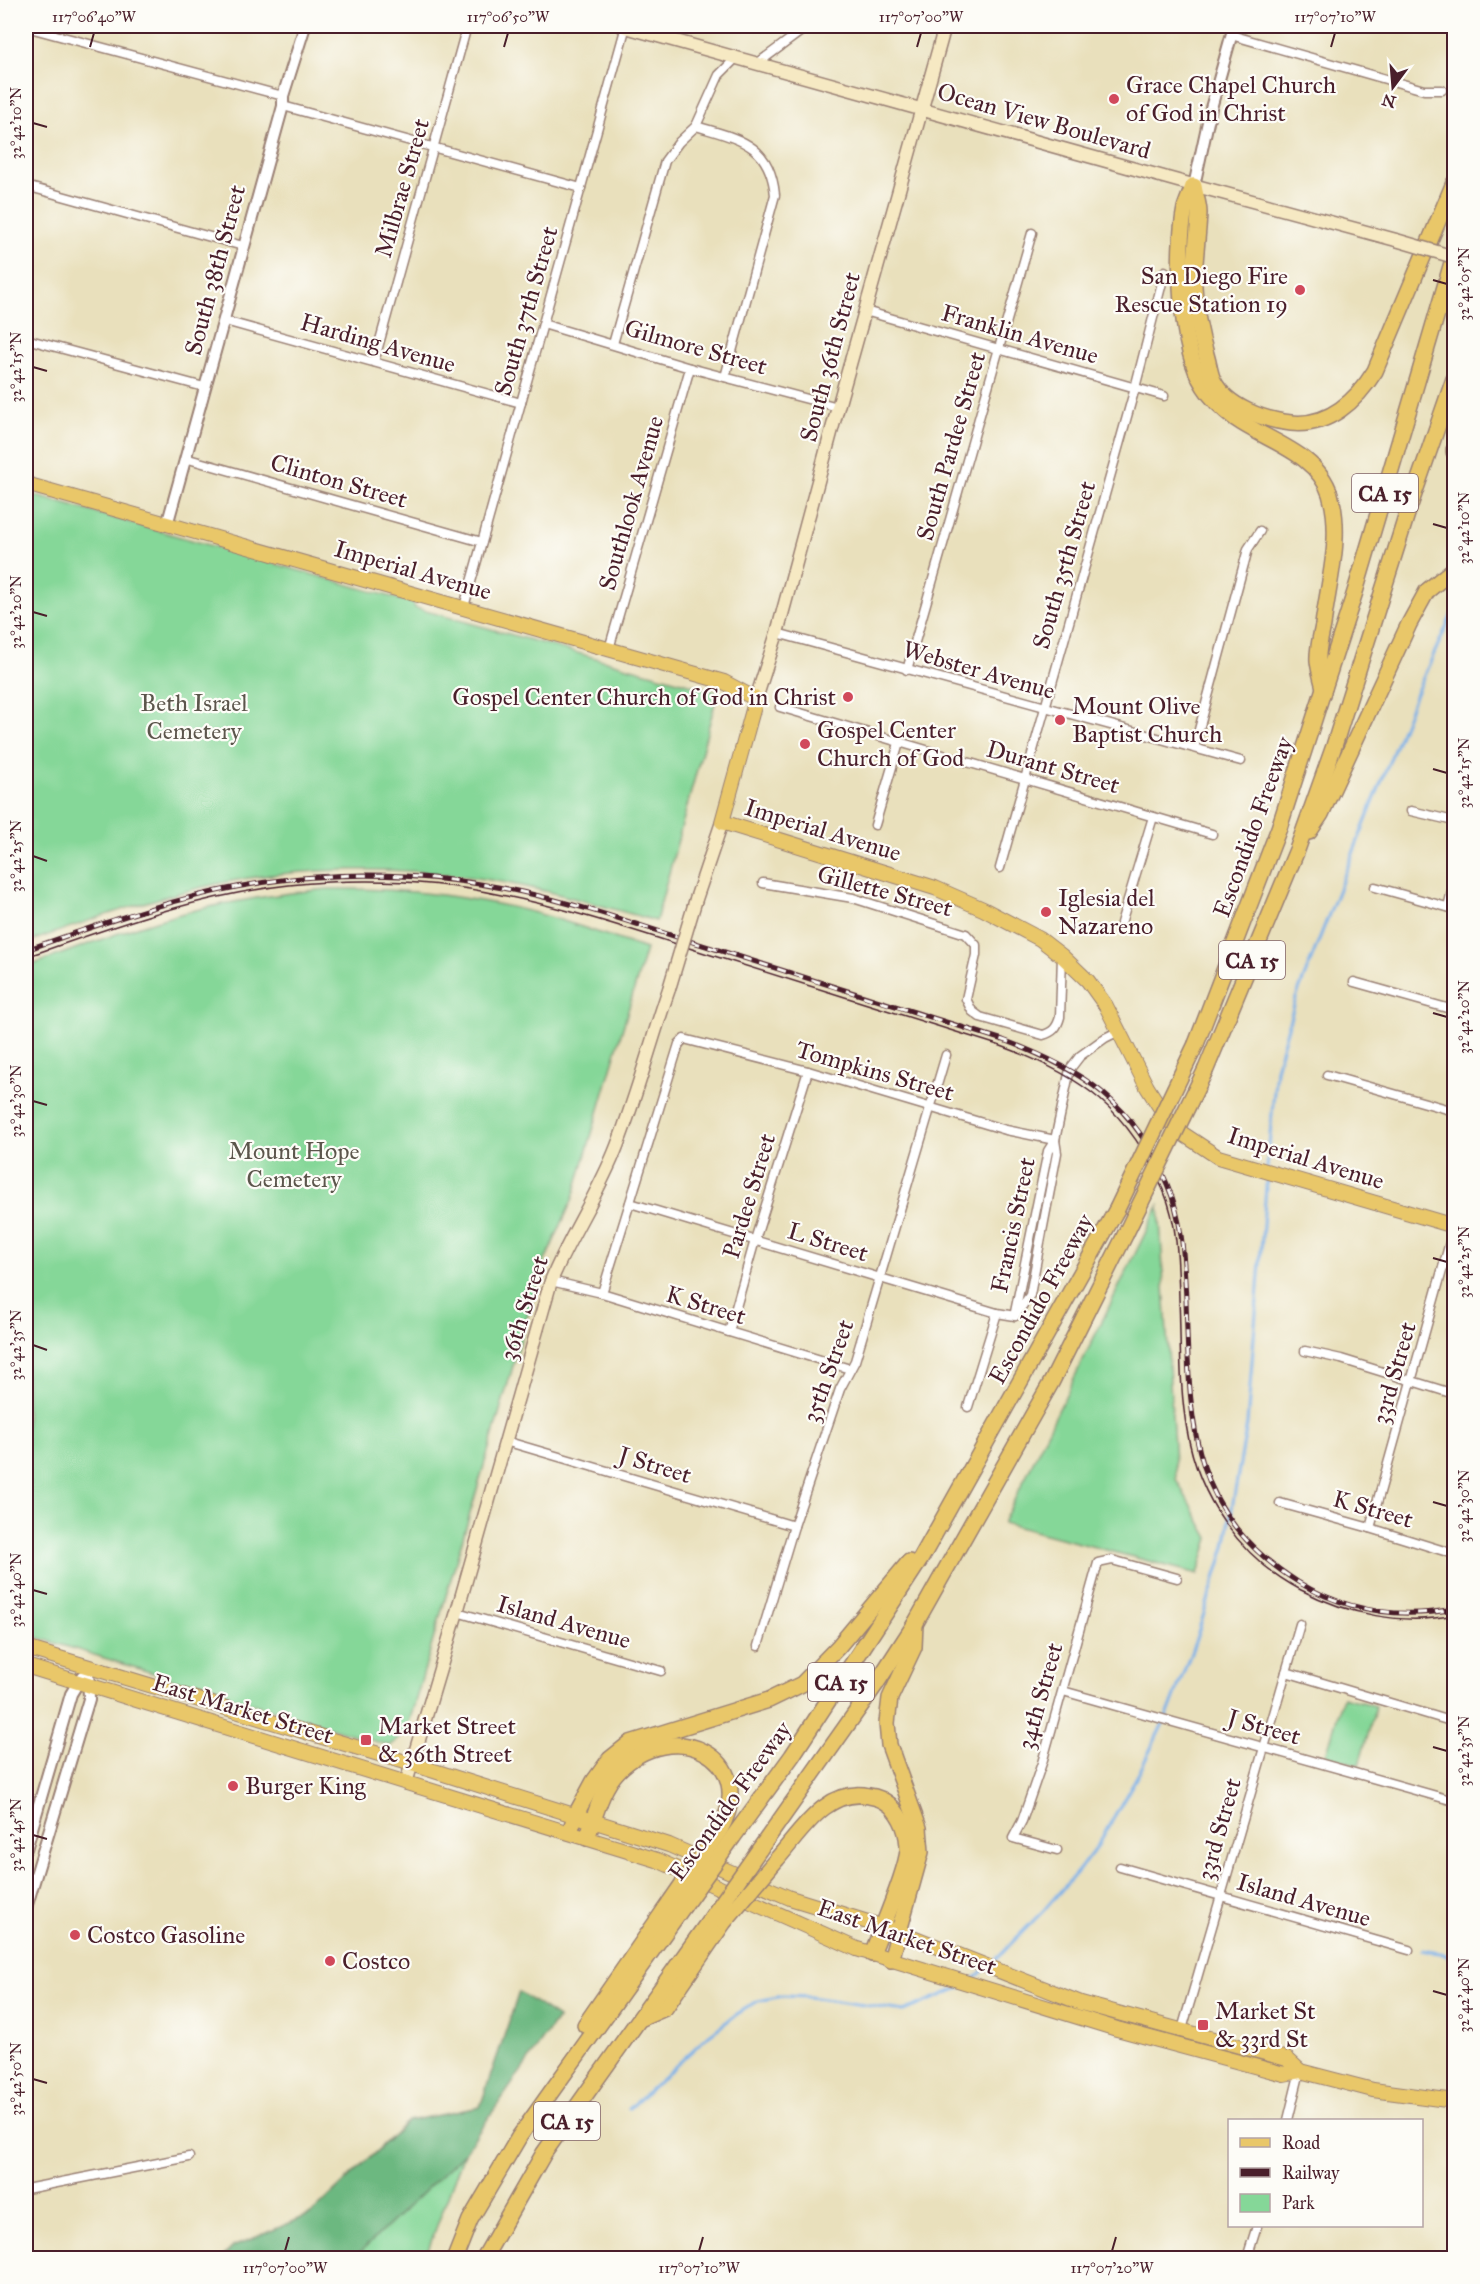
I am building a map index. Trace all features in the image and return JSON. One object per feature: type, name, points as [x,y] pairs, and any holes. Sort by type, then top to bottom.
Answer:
[{"type":"highway","points":[[1194,186],[1199,211],[1194,286],[1197,325],[1214,381],[1232,401],[1251,413],[1272,421],[1295,423],[1322,418],[1346,408],[1364,389],[1375,370],[1455,183]]},
{"type":"highway","points":[[1194,186],[1185,206],[1181,249],[1182,292],[1185,324],[1192,356],[1203,385],[1221,407],[1237,420],[1290,449],[1313,467],[1329,493],[1336,530],[1318,660],[1324,688]]},
{"type":"highway","name":"Escondido Freeway","points":[[454,2259],[470,2220],[519,2137],[676,1904],[726,1834],[810,1728],[886,1614],[942,1523],[1117,1209],[1196,1044],[1280,828],[1355,592],[1455,256]]},
{"type":"highway","name":"Escondido Freeway","points":[[718,1920],[759,1850],[876,1684],[915,1624],[1052,1381],[1206,1070],[1297,850],[1334,746],[1407,514],[1455,379]]},
{"type":"highway","points":[[1297,850],[1321,814],[1409,624],[1427,591],[1455,569]]},
{"type":"highway","points":[[570,1832],[575,1816],[594,1780],[610,1759],[630,1743],[769,1700],[802,1684],[838,1647],[942,1523]]},
{"type":"highway","points":[[891,1960],[919,1863],[921,1840],[889,1745],[886,1724],[890,1698],[914,1647],[915,1624]]},
{"type":"highway","points":[[587,1838],[609,1783],[617,1771],[648,1750],[679,1743],[697,1747],[712,1757],[723,1771],[729,1784],[731,1800],[726,1834]]},
{"type":"highway","points":[[718,1920],[830,1802],[852,1794],[875,1797],[886,1802],[902,1820],[907,1834],[908,1852],[872,1954]]},
{"type":"highway","name":"CA 15","points":[[484,2259],[544,2153],[642,2018],[665,2008],[718,1920]]},
{"type":"highway","points":[[492,2259],[502,2230]]},
{"type":"main road","name":"Ocean View Boulevard","points":[[625,26],[1194,186],[1455,256]]},
{"type":"main road","name":"South 36th Street","points":[[756,699],[777,633],[945,26]]},
{"type":"main road","name":"Imperial Avenue","points":[[26,484],[724,682],[756,699],[722,822],[935,888],[983,909],[1040,939],[1088,981],[1106,1006],[1147,1087],[1166,1117],[1180,1132],[1218,1157],[1455,1227]]},
{"type":"main road","name":"36th Street","points":[[406,1783],[551,1281],[617,1146],[722,822]]},
{"type":"main road","name":"East Market Street","points":[[26,1648],[412,1764],[669,1845],[790,1898],[900,1932],[1082,2004],[1287,2059],[1300,2071]]},
{"type":"main road","name":"East Market Street","points":[[26,1666],[570,1832],[684,1870],[822,1935],[872,1954],[1117,2029],[1284,2074],[1300,2071],[1373,2090],[1455,2101]]},
{"type":"street","name":"South 38th Street","points":[[167,525],[305,26]]},
{"type":"street","name":"Milbrae Street","points":[[374,362],[467,26]]},
{"type":"street","name":"South 37th Street","points":[[464,607],[625,26]]},
{"type":"street","points":[[758,63],[808,26]]},
{"type":"street","points":[[26,27],[433,147],[581,188]]},
{"type":"street","points":[[1194,186],[1232,30],[1424,90],[1442,90]]},
{"type":"street","points":[[613,344],[664,161],[678,142],[696,126],[718,75],[736,57]]},
{"type":"street","points":[[696,126],[738,139],[753,147],[773,176],[775,195],[725,377]]},
{"type":"street","points":[[26,186],[243,246]]},
{"type":"street","name":"South Pardee Street","points":[[907,670],[1032,233]]},
{"type":"street","name":"South 35th Street","points":[[1000,868],[1136,387],[1165,271]]},
{"type":"street","name":"Franklin Avenue","points":[[865,311],[1164,396]]},
{"type":"street","name":"Harding Avenue","points":[[225,321],[521,403]]},
{"type":"street","name":"Gilmore Street","points":[[543,324],[690,368],[838,407]]},
{"type":"street","points":[[26,339],[204,387]]},
{"type":"street","name":"Southlook Avenue","points":[[609,649],[690,368]]},
{"type":"street","name":"Clinton Street","points":[[185,458],[482,542]]},
{"type":"street","points":[[1194,748],[1248,549],[1260,531]]},
{"type":"street","name":"Webster Avenue","points":[[777,633],[1240,761]]},
{"type":"street","name":"Durant Street","points":[[780,707],[1212,834]]},
{"type":"street","points":[[875,825],[899,743]]},
{"type":"street","points":[[1411,811],[1455,821]]},
{"type":"street","points":[[1121,923],[1153,817]]},
{"type":"street","name":"Gillette Street","points":[[763,883],[853,898],[966,934],[975,945],[976,955],[966,999],[972,1011],[980,1017],[1043,1035],[1052,1032],[1058,1026],[1062,956]]},
{"type":"street","points":[[1375,887],[1451,908],[1455,883]]},
{"type":"street","points":[[1354,982],[1455,1010]]},
{"type":"street","name":"Francis Street","points":[[1015,1316],[1030,1295],[1057,1153],[1055,1140],[1070,1069],[1080,1056],[1119,1031]]},
{"type":"street","name":"Tompkins Street","points":[[630,1203],[679,1044],[684,1038],[807,1071],[1006,1130],[1055,1140]]},
{"type":"street","name":"35th Street","points":[[758,1646],[794,1526],[840,1389],[855,1361],[946,1055]]},
{"type":"street","name":"Pardee Street","points":[[729,1332],[754,1240],[807,1071]]},
{"type":"street","points":[[1327,1075],[1455,1111]]},
{"type":"street","points":[[602,1293],[630,1203]]},
{"type":"street","name":"L Street","points":[[630,1203],[880,1279],[997,1313],[1015,1316]]},
{"type":"street","name":"33rd Street","points":[[1370,1528],[1455,1227]]},
{"type":"street","name":"K Street","points":[[551,1281],[602,1293],[850,1369]]},
{"type":"street","name":"Francis Street","points":[[968,1407],[997,1313]]},
{"type":"street","points":[[1305,1351],[1341,1359],[1455,1394]]},
{"type":"street","name":"J Street","points":[[505,1441],[794,1526]]},
{"type":"street","name":"K Street","points":[[1280,1503],[1455,1554]]},
{"type":"street","name":"34th Street","points":[[1057,1850],[1013,1838],[1022,1821],[1042,1763],[1098,1563],[1112,1560],[1177,1578]]},
{"type":"street","name":"Island Avenue","points":[[457,1612],[661,1671]]},
{"type":"street","name":"33rd Street","points":[[1178,2046],[1300,1624]]},
{"type":"street","points":[[26,1908],[89,1700],[84,1684],[88,1667]]},
{"type":"street","points":[[1286,1672],[1455,1722]]},
{"type":"street","points":[[26,1849],[71,1694],[84,1684]]},
{"type":"street","name":"J Street","points":[[1063,1691],[1455,1801]]},
{"type":"street","name":"Island Avenue","points":[[1120,1867],[1409,1950]]},
{"type":"street","points":[[1288,2119],[1300,2071]]},
{"type":"street","points":[[26,2189],[189,2157]]},
{"type":"street","points":[[1247,2259],[1257,2227]]},
{"type":"green space","name":"Beth Israel Cemetery","points":[[26,493],[413,603],[415,608],[718,692],[656,921],[549,892],[484,879],[386,870],[318,871],[252,877],[171,895],[26,943]]},
{"type":"green space","name":"Mount Hope Cemetery","points":[[328,889],[405,891],[482,901],[547,916],[646,949],[573,1198],[541,1270],[406,1733],[390,1746],[26,1634],[26,967],[131,929],[196,910],[262,897]]},
{"type":"green space","points":[[1159,1205],[1176,1479],[1209,1538],[1198,1574],[1003,1523]]},
{"type":"green space","points":[[1343,1697],[1376,1706],[1359,1765],[1326,1755]]},
{"type":"green space","points":[[519,1992],[558,2018],[464,2153],[354,2258],[222,2258],[233,2247],[311,2214],[408,2121],[480,2107]]},
{"type":"green space","points":[[464,2153],[425,2258],[354,2258]]},
{"type":"waterway","points":[[1267,1168],[1276,1069],[1296,998],[1417,691],[1454,610]]},
{"type":"waterway","points":[[991,1964],[1044,1910],[1098,1845],[1140,1771],[1169,1711],[1195,1642],[1225,1547],[1247,1424],[1267,1175]]},
{"type":"waterway","points":[[1422,1950],[1446,1954],[1454,1962]]},
{"type":"waterway","points":[[973,1979],[984,1970]]},
{"type":"waterway","points":[[629,2109],[708,2036],[758,2001],[782,1996],[810,1997],[904,2011],[962,1987]]},
{"type":"tram line","points":[[26,957],[91,934],[222,896],[315,883],[369,881],[422,883],[501,895],[580,914],[1001,1046],[1030,1058],[1079,1084],[1119,1118],[1150,1163],[1164,1192],[1169,1205],[1176,1244],[1184,1414],[1201,1479],[1225,1523],[1241,1543],[1279,1577],[1337,1606],[1376,1616],[1395,1618],[1435,1618],[1454,1615]]},
{"type":"railway","points":[[26,950],[168,903],[240,886],[315,877],[367,875],[445,879],[522,892],[594,911],[1003,1040],[1031,1051],[1081,1077],[1121,1110],[1139,1131],[1167,1184],[1182,1240],[1189,1383],[1201,1458],[1214,1493],[1234,1525],[1261,1555],[1298,1582],[1335,1600],[1354,1606],[1394,1612],[1414,1613],[1454,1609]]},
{"type":"place","name":"Grace Chapel Church of God in Christ","points":[[1114,99]]},
{"type":"place","name":"San Diego Fire Rescue Station 19","points":[[1300,290]]},
{"type":"place","name":"Gospel Center Church of God in Christ","points":[[848,697]]},
{"type":"place","name":"Mount Olive Baptist Church","points":[[1060,720]]},
{"type":"place","name":"Gospel Center Church of God","points":[[805,744]]},
{"type":"place","name":"Iglesia del Nazareno","points":[[1046,912]]},
{"type":"place","name":"Market Street & 36th Street","points":[[366,1740]]},
{"type":"place","name":"Burger King","points":[[233,1786]]},
{"type":"place","name":"Costco Gasoline","points":[[75,1935]]},
{"type":"place","name":"Costco","points":[[330,1961]]},
{"type":"place","name":"Market St & 33rd St","points":[[1203,2025]]}]
